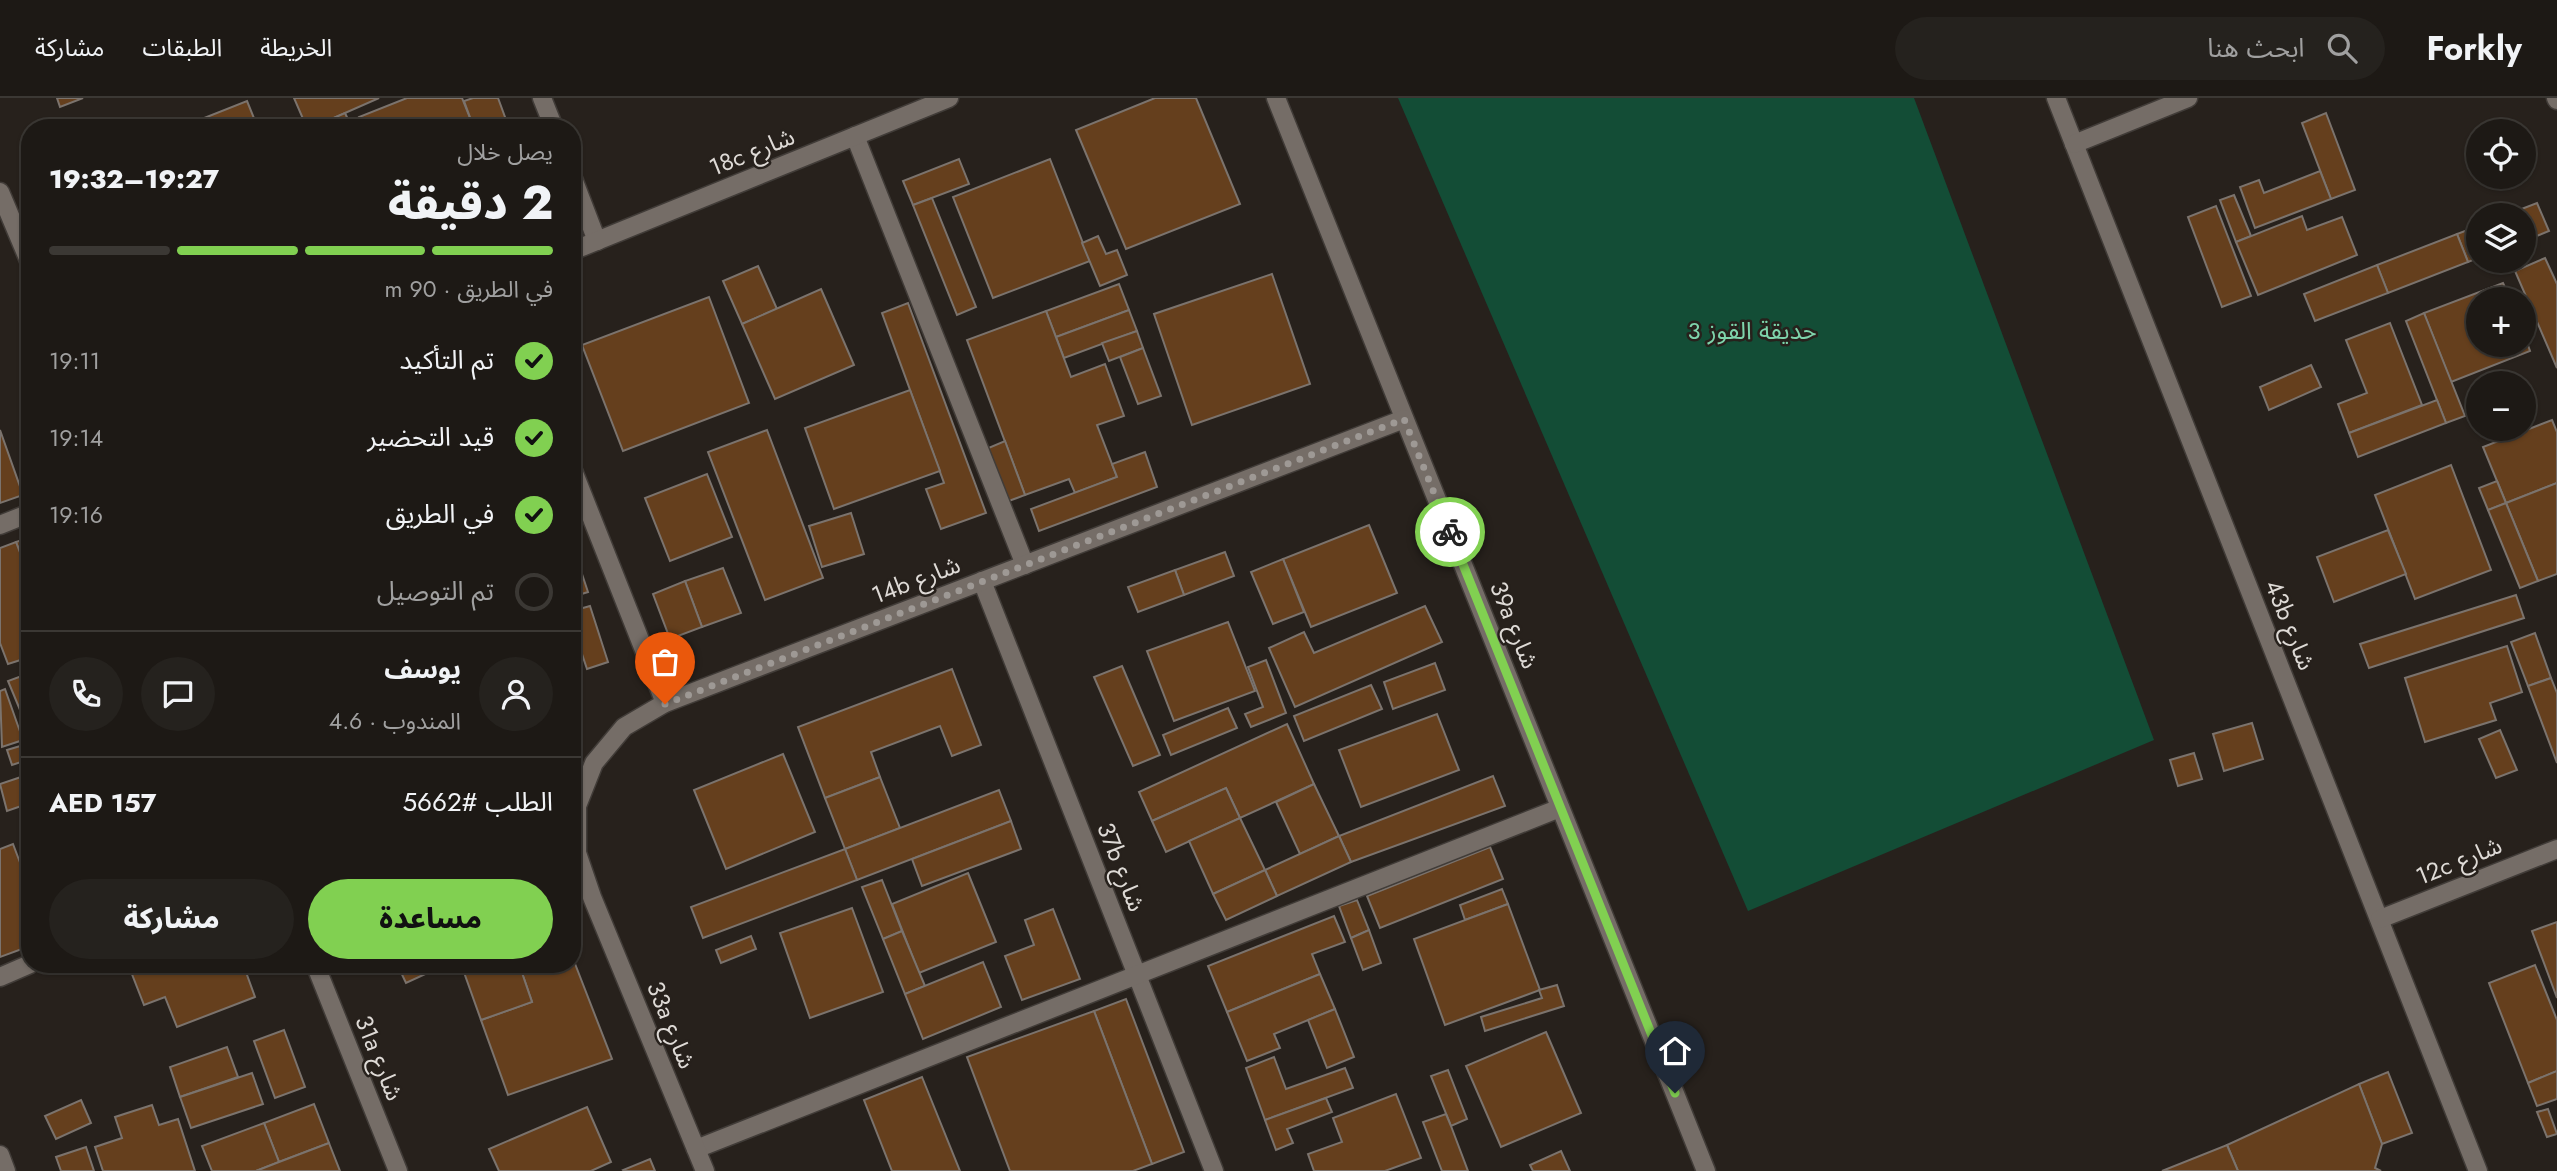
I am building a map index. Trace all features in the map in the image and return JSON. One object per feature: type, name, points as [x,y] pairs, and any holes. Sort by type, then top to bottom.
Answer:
[{"type":"street","points":[[542,98],[550,119]]},
{"type":"street","name":"18c شارع","points":[[581,247],[949,98]]},
{"type":"street","name":"39a شارع","points":[[1276,98],[1706,1171]]},
{"type":"street","name":"43b شارع","points":[[2056,98],[2478,1171]]},
{"type":"street","points":[[2074,144],[2188,98]]},
{"type":"street","points":[[855,136],[1025,565]]},
{"type":"street","points":[[0,192],[21,242]]},
{"type":"street","points":[[581,199],[597,241]]},
{"type":"street","name":"14b شارع","points":[[581,798],[594,763],[624,727],[665,704],[1404,419]]},
{"type":"street","points":[[581,491],[665,704]]},
{"type":"street","points":[[0,525],[21,517]]},
{"type":"street","name":"37b شارع","points":[[982,581],[1214,1171]]},
{"type":"street","points":[[696,1149],[1560,808]]},
{"type":"street","name":"12c شارع","points":[[2380,919],[2557,849]]},
{"type":"street","name":"14b شارع","points":[[581,867],[592,897]]},
{"type":"street","name":"33a شارع","points":[[592,897],[705,1171]]},
{"type":"street","points":[[0,977],[21,968]]},
{"type":"street","name":"31a شارع","points":[[319,973],[398,1171]]},
{"type":"street","points":[[0,1155],[6,1171]]},
{"type":"green space","name":"حديقة القوز 3","points":[[1398,98],[1914,98],[2154,740],[1748,911]]},
{"type":"building","points":[[57,98],[83,98],[60,107]]},
{"type":"building","points":[[294,98],[379,98],[331,119],[303,119]]},
{"type":"building","points":[[407,98],[462,98],[470,119],[360,119],[359,117]]},
{"type":"building","points":[[473,98],[498,98],[506,119],[471,119],[464,101]]},
{"type":"building","points":[[1155,98],[1196,98],[1240,204],[1126,249],[1076,130]]},
{"type":"building","points":[[247,101],[254,119],[202,119]]},
{"type":"building","points":[[345,113],[348,119],[331,119]]},
{"type":"building","points":[[2326,113],[2355,190],[2331,199],[2302,123]]},
{"type":"building","points":[[959,159],[969,184],[913,205],[903,181]]},
{"type":"building","points":[[1050,159],[1090,261],[993,298],[953,197]]},
{"type":"building","points":[[2320,171],[2331,199],[2255,228],[2240,187],[2259,180],[2264,193]]},
{"type":"building","points":[[2234,195],[2251,236],[2236,242],[2220,200]]},
{"type":"building","points":[[932,198],[976,307],[957,315],[913,205]]},
{"type":"building","points":[[2536,203],[2549,231],[2536,236]]},
{"type":"building","points":[[2216,206],[2251,296],[2222,307],[2188,217]]},
{"type":"building","points":[[2302,216],[2307,230],[2342,217],[2357,255],[2258,295],[2236,242]]},
{"type":"building","points":[[2466,231],[2466,257],[2457,234]]},
{"type":"building","points":[[2457,234],[2466,257],[2466,263],[2388,293],[2377,265]]},
{"type":"building","points":[[1098,236],[1106,254],[1117,250],[1127,275],[1100,286],[1082,243]]},
{"type":"building","points":[[2545,258],[2557,284],[2557,368],[2536,320],[2536,287],[2522,287],[2516,273],[2536,273],[2536,262]]},
{"type":"building","points":[[2377,265],[2388,293],[2315,321],[2304,294]]},
{"type":"building","points":[[758,266],[777,309],[742,324],[723,281]]},
{"type":"building","points":[[1272,274],[1310,384],[1192,425],[1154,314]]},
{"type":"building","points":[[1119,284],[1129,310],[1056,337],[1046,311]]},
{"type":"building","points":[[821,289],[854,365],[775,399],[742,324]]},
{"type":"building","points":[[709,297],[749,403],[623,451],[582,345]]},
{"type":"building","points":[[2466,297],[2466,357],[2515,357],[2479,371],[2466,371],[2466,376],[2451,382],[2424,313]]},
{"type":"building","points":[[908,303],[986,513],[941,529],[926,489],[944,483],[882,313]]},
{"type":"building","points":[[1129,310],[1137,331],[1064,358],[1056,337]]},
{"type":"building","points":[[1046,311],[1071,377],[1105,364],[1124,416],[1097,425],[1117,477],[1075,493],[1069,479],[1025,495],[967,340]]},
{"type":"building","points":[[2424,313],[2465,416],[2446,423],[2406,321]]},
{"type":"building","points":[[2390,323],[2422,405],[2349,433],[2338,404],[2367,393],[2346,340]]},
{"type":"building","points":[[1137,331],[1143,348],[1109,361],[1102,343]]},
{"type":"building","points":[[1143,348],[1161,396],[1138,404],[1120,357]]},
{"type":"building","points":[[2311,365],[2321,387],[2269,410],[2260,387]]},
{"type":"building","points":[[910,390],[940,471],[834,509],[805,428]]},
{"type":"building","points":[[2437,400],[2446,423],[2358,457],[2349,433]]},
{"type":"building","points":[[2552,420],[2557,432],[2557,483],[2506,503],[2483,447],[2498,441],[2536,441],[2536,426]]},
{"type":"building","points":[[0,430],[21,496],[0,503]]},
{"type":"building","points":[[767,430],[823,578],[765,600],[708,452]]},
{"type":"building","points":[[1005,441],[1025,495],[1006,502],[986,449]]},
{"type":"building","points":[[1145,452],[1157,487],[1039,531],[1031,509],[1117,477],[1112,464]]},
{"type":"building","points":[[2451,465],[2491,570],[2415,599],[2375,495]]},
{"type":"building","points":[[707,474],[732,537],[670,561],[645,498]]},
{"type":"building","points":[[2497,481],[2506,503],[2488,510],[2479,488]]},
{"type":"building","points":[[2557,483],[2557,574],[2538,581],[2506,503]]},
{"type":"building","points":[[2506,503],[2538,581],[2520,588],[2488,510]]},
{"type":"building","points":[[851,513],[864,554],[822,567],[809,526]]},
{"type":"building","points":[[1369,525],[1397,593],[1311,627],[1283,559]]},
{"type":"building","points":[[2388,530],[2406,574],[2334,602],[2317,557]]},
{"type":"building","points":[[21,540],[21,555],[16,542]]},
{"type":"building","points":[[16,542],[21,555],[21,660],[8,664],[0,643],[0,548]]},
{"type":"building","points":[[1225,552],[1234,576],[1184,595],[1175,570]]},
{"type":"building","points":[[1283,559],[1304,612],[1273,624],[1251,572]]},
{"type":"building","points":[[723,568],[741,613],[702,627],[685,581]]},
{"type":"building","points":[[1175,570],[1184,595],[1138,612],[1128,587]]},
{"type":"building","points":[[581,571],[588,592],[581,594]]},
{"type":"building","points":[[685,581],[702,627],[670,639],[653,594]]},
{"type":"building","points":[[2516,595],[2524,618],[2369,668],[2360,644]]},
{"type":"building","points":[[590,606],[608,662],[587,669],[581,651],[581,608]]},
{"type":"building","points":[[1425,606],[1442,642],[1295,707],[1269,648],[1304,632],[1314,653]]},
{"type":"building","points":[[1228,622],[1255,691],[1174,721],[1147,651]]},
{"type":"building","points":[[2535,633],[2551,678],[2528,686],[2511,642]]},
{"type":"building","points":[[2507,646],[2522,692],[2490,703],[2496,720],[2425,742],[2405,678]]},
{"type":"building","points":[[1266,660],[1286,713],[1251,727],[1245,714],[1263,707],[1248,667]]},
{"type":"building","points":[[1435,663],[1445,690],[1393,709],[1384,682]]},
{"type":"building","points":[[1122,666],[1160,755],[1133,766],[1094,677]]},
{"type":"building","points":[[952,669],[981,745],[952,756],[940,726],[871,752],[880,777],[825,798],[798,727]]},
{"type":"building","points":[[21,676],[21,712],[8,681]]},
{"type":"building","points":[[2551,678],[2557,693],[2557,763],[2528,686]]},
{"type":"building","points":[[1371,685],[1382,709],[1304,741],[1294,716]]},
{"type":"building","points":[[5,689],[21,734],[21,741],[2,747],[0,691]]},
{"type":"building","points":[[1228,708],[1237,728],[1171,755],[1163,735]]},
{"type":"building","points":[[1437,714],[1459,770],[1361,807],[1339,750]]},
{"type":"building","points":[[2252,723],[2263,759],[2224,771],[2213,734]]},
{"type":"building","points":[[1287,724],[1314,784],[1240,818],[1226,788],[1152,821],[1139,792]]},
{"type":"building","points":[[2500,730],[2517,770],[2496,778],[2479,739]]},
{"type":"building","points":[[21,746],[21,762],[12,765],[7,750]]},
{"type":"building","points":[[2194,753],[2202,779],[2178,786],[2170,760]]},
{"type":"building","points":[[783,754],[815,832],[726,869],[694,790]]},
{"type":"building","points":[[1493,776],[1505,806],[1351,862],[1339,836]]},
{"type":"building","points":[[21,777],[21,806],[7,811],[0,784]]},
{"type":"building","points":[[880,777],[900,828],[845,849],[825,798]]},
{"type":"building","points":[[1314,784],[1339,836],[1300,854],[1276,802]]},
{"type":"building","points":[[1226,788],[1240,818],[1166,852],[1152,821]]},
{"type":"building","points":[[999,790],[1011,821],[857,880],[845,849]]},
{"type":"building","points":[[1240,818],[1265,870],[1213,894],[1189,841]]},
{"type":"building","points":[[1011,821],[1021,849],[922,886],[912,859]]},
{"type":"building","points":[[1339,836],[1351,862],[1277,896],[1265,870]]},
{"type":"building","points":[[13,844],[21,865],[21,949],[0,957],[0,849]]},
{"type":"building","points":[[1490,847],[1503,879],[1380,928],[1367,896]]},
{"type":"building","points":[[845,849],[857,880],[703,938],[691,907]]},
{"type":"building","points":[[1265,870],[1277,896],[1226,920],[1213,894]]},
{"type":"building","points":[[968,873],[996,942],[919,973],[892,904]]},
{"type":"building","points":[[882,880],[902,931],[883,939],[862,887]]},
{"type":"building","points":[[1502,889],[1508,904],[1465,920],[1460,905]]},
{"type":"building","points":[[1357,900],[1369,930],[1351,938],[1339,906]]},
{"type":"building","points":[[1508,904],[1540,990],[1445,1025],[1414,939]]},
{"type":"building","points":[[852,908],[883,992],[810,1018],[780,933]]},
{"type":"building","points":[[1053,909],[1080,979],[1022,1000],[1005,956],[1034,945],[1025,920]]},
{"type":"building","points":[[1334,916],[1345,942],[1312,954],[1320,974],[1227,1012],[1208,966]]},
{"type":"building","points":[[2557,922],[2557,998],[2532,931]]},
{"type":"building","points":[[1369,930],[1381,963],[1363,970],[1351,938]]},
{"type":"building","points":[[902,931],[925,986],[905,994],[883,939]]},
{"type":"building","points":[[751,936],[756,949],[721,963],[716,950]]},
{"type":"building","points":[[983,962],[1001,1007],[923,1039],[905,994]]},
{"type":"building","points":[[2535,965],[2557,1020],[2557,1071],[2528,1083],[2489,983]]},
{"type":"building","points":[[132,973],[246,973],[255,997],[177,1027],[165,997],[144,1005]]},
{"type":"building","points":[[401,973],[428,973],[406,983]]},
{"type":"building","points":[[464,973],[522,973],[532,1002],[481,1020]]},
{"type":"building","points":[[522,973],[579,973],[612,1059],[508,1095],[481,1020],[532,1002]]},
{"type":"building","points":[[1320,974],[1335,1009],[1274,1034],[1280,1048],[1247,1061],[1227,1012]]},
{"type":"building","points":[[1557,985],[1564,1006],[1485,1031],[1481,1017],[1542,998],[1539,990]]},
{"type":"building","points":[[1126,999],[1184,1152],[1152,1164],[1094,1011]]},
{"type":"building","points":[[1335,1009],[1354,1057],[1327,1068],[1308,1020]]},
{"type":"building","points":[[1094,1011],[1152,1164],[1133,1171],[1010,1171],[967,1057]]},
{"type":"building","points":[[284,1030],[305,1087],[275,1098],[254,1041]]},
{"type":"building","points":[[1546,1032],[1581,1113],[1501,1147],[1466,1066]]},
{"type":"building","points":[[227,1047],[238,1077],[180,1097],[170,1067]]},
{"type":"building","points":[[1274,1057],[1286,1089],[1345,1068],[1353,1088],[1265,1120],[1246,1068]]},
{"type":"building","points":[[1448,1070],[1467,1119],[1451,1126],[1431,1076]]},
{"type":"building","points":[[2557,1071],[2557,1099],[2537,1106],[2528,1083]]},
{"type":"building","points":[[2388,1072],[2412,1133],[2382,1144],[2359,1084]]},
{"type":"building","points":[[252,1073],[263,1104],[191,1128],[180,1097]]},
{"type":"building","points":[[922,1077],[960,1171],[892,1171],[864,1100]]},
{"type":"building","points":[[2359,1084],[2382,1144],[2375,1168],[2381,1171],[2238,1171],[2227,1145]]},
{"type":"building","points":[[1396,1094],[1421,1158],[1385,1171],[1314,1171],[1308,1154],[1342,1142],[1333,1118]]},
{"type":"building","points":[[1326,1098],[1332,1112],[1287,1129],[1293,1143],[1276,1150],[1265,1120]]},
{"type":"building","points":[[81,1100],[91,1123],[56,1139],[45,1116]]},
{"type":"building","points":[[314,1104],[329,1143],[279,1162],[264,1123]]},
{"type":"building","points":[[152,1105],[159,1125],[178,1119],[195,1171],[103,1171],[95,1147],[122,1138],[115,1117]]},
{"type":"building","points":[[587,1107],[611,1162],[591,1171],[499,1171],[489,1149]]},
{"type":"building","points":[[2548,1109],[2557,1134],[2547,1137],[2537,1112]]},
{"type":"building","points":[[1446,1114],[1468,1171],[1442,1171],[1423,1122]]},
{"type":"building","points":[[264,1123],[279,1162],[256,1171],[212,1171],[202,1146]]},
{"type":"building","points":[[329,1143],[340,1171],[256,1171],[279,1162]]},
{"type":"building","points":[[2227,1145],[2238,1171],[2162,1171]]},
{"type":"building","points":[[86,1147],[94,1171],[61,1171],[56,1157]]},
{"type":"building","points":[[1561,1151],[1570,1171],[1533,1171],[1530,1165]]},
{"type":"building","points":[[650,1159],[655,1171],[623,1170]]},
{"type":"way so far","points":[[665,704],[1404,419],[1450,532]]},
{"type":"route","points":[[1450,532],[1675,1093]]}]
